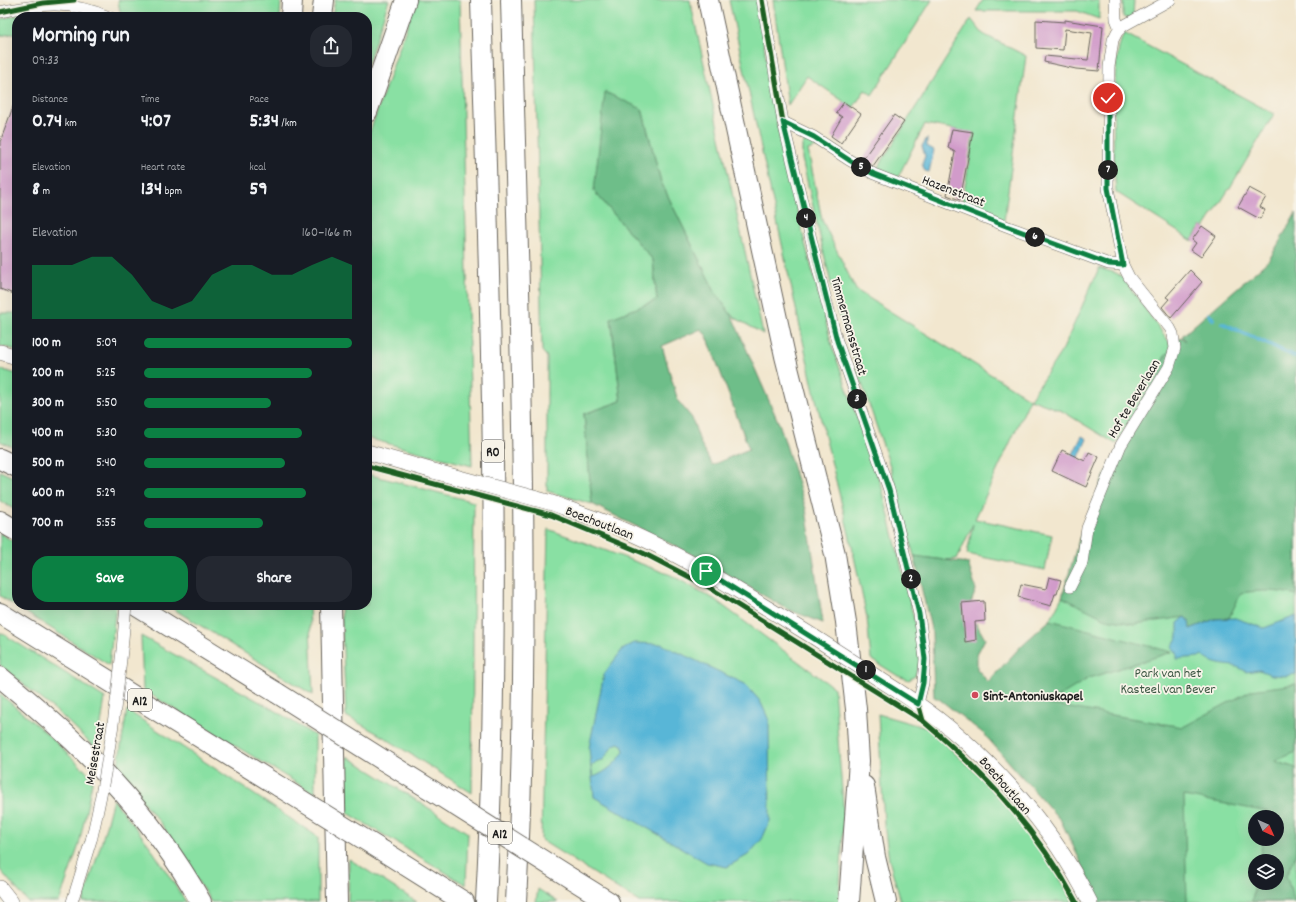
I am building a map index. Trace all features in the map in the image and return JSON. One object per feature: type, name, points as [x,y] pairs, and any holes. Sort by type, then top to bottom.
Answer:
[{"type":"highway","points":[[291,12],[292,0]]},
{"type":"highway","points":[[323,12],[324,0]]},
{"type":"highway","points":[[372,98],[406,0]]},
{"type":"highway","name":"R0","points":[[481,0],[494,536],[491,796],[486,902]]},
{"type":"highway","name":"R0","points":[[511,0],[521,368],[524,596],[524,690],[521,811],[516,902]]},
{"type":"highway","points":[[708,0],[785,356],[835,554],[846,622],[856,709],[859,761],[849,902]]},
{"type":"highway","points":[[0,459],[12,465]]},
{"type":"highway","points":[[0,521],[12,528]]},
{"type":"highway","name":"A12","points":[[143,610],[609,902]]},
{"type":"highway","points":[[328,610],[330,625]]},
{"type":"highway","points":[[331,610],[337,902]]},
{"type":"highway","name":"A12","points":[[0,613],[464,902]]},
{"type":"highway","points":[[0,677],[57,724],[110,776],[143,814],[168,848],[201,902]]},
{"type":"highway","points":[[859,761],[868,807],[875,857],[886,902]]},
{"type":"main road","points":[[0,352],[12,356]]},
{"type":"main road","name":"Boechoutlaan","points":[[372,454],[552,503],[647,540],[706,571],[814,637],[918,704],[980,755],[1014,791],[1052,841],[1090,902]]},
{"type":"main road","points":[[0,888],[11,902]]},
{"type":"street","name":"Timmermansstraat","points":[[762,0],[783,122],[837,341],[889,490],[919,614],[925,659],[923,683],[918,704]]},
{"type":"street","points":[[1115,0],[1116,20],[1120,29],[1170,0]]},
{"type":"street","points":[[0,12],[59,2],[91,8],[99,12]]},
{"type":"street","name":"Hof te Beverlaan","points":[[1070,587],[1082,563],[1087,528],[1121,445],[1169,367],[1174,352],[1174,340],[1170,328],[1129,277],[1123,265],[1108,188],[1108,66],[1114,40],[1120,29]]},
{"type":"street","name":"Hazenstraat","points":[[783,122],[814,137],[864,169],[897,184],[1109,264],[1123,265]]},
{"type":"street","name":"Meisestraat","points":[[72,902],[92,837],[108,763],[115,718],[126,610]]},
{"type":"green space","points":[[118,0],[281,0],[280,12],[120,12]]},
{"type":"green space","points":[[335,0],[389,0],[372,51],[372,12],[333,12]]},
{"type":"green space","points":[[416,0],[460,0],[472,466],[372,439],[372,126]]},
{"type":"green space","points":[[534,0],[690,0],[763,334],[732,316],[715,292],[661,182],[642,109],[594,191],[653,260],[657,301],[611,319],[621,401],[584,414],[592,504],[547,491],[547,357],[542,351]]},
{"type":"green space","points":[[729,0],[757,0],[775,115],[804,239],[832,346],[882,488],[914,619],[920,662],[915,676],[909,680],[898,676],[871,659],[867,618],[851,542],[813,387]]},
{"type":"green space","points":[[773,0],[932,0],[872,95],[865,90],[853,108],[807,76],[788,105]]},
{"type":"green space","points":[[983,0],[1099,0],[1099,19],[1077,11],[976,11]]},
{"type":"green space","points":[[1123,0],[1134,0],[1133,15],[1129,19],[1123,17]]},
{"type":"green space","points":[[12,16],[12,34],[0,36],[0,19]]},
{"type":"green space","points":[[971,19],[983,34],[1026,56],[1004,221],[962,203],[974,133],[925,124],[898,177],[877,169]]},
{"type":"green space","points":[[1124,33],[1274,114],[1204,228],[1201,226],[1192,240],[1194,242],[1116,192],[1114,110],[1116,64]]},
{"type":"green space","points":[[605,92],[642,109],[661,182],[715,292],[732,316],[780,426],[806,509],[823,623],[787,609],[697,557],[592,504],[584,414],[621,401],[611,318],[657,300],[653,260],[594,191]],"holes":[[[701,329],[707,336],[749,449],[712,465],[700,442],[692,418],[678,401],[662,346]]]},
{"type":"green space","points":[[808,141],[819,146],[808,150],[822,220],[856,290],[1030,399],[975,519],[1052,535],[1045,570],[967,554],[973,524],[957,559],[942,560],[914,556],[890,466],[837,310],[802,159],[802,145]]},
{"type":"green space","points":[[1296,213],[1296,595],[1268,591],[1241,593],[1229,618],[1215,619],[1190,629],[1185,617],[1135,624],[1106,619],[1062,597],[1080,536],[1101,483],[1165,356],[1181,337],[1186,341],[1182,336],[1269,260]]},
{"type":"green space","points":[[1099,268],[1116,273],[1122,277],[1170,343],[1167,359],[1160,374],[1141,401],[1116,444],[1062,411],[1030,399],[1063,349]]},
{"type":"green space","points":[[0,313],[12,313],[12,349],[0,346]]},
{"type":"green space","points":[[0,369],[12,373],[12,447],[0,441]]},
{"type":"green space","name":"Park van het Kasteel van Bever","points":[[1296,393],[1296,902],[1144,902],[1014,688],[1053,621],[1050,620],[1062,597],[1066,599]]},
{"type":"green space","points":[[0,471],[12,477],[12,508],[0,501]]},
{"type":"green space","points":[[372,475],[474,502],[472,793],[382,736],[346,716],[341,610],[372,610]]},
{"type":"green space","points":[[548,529],[671,575],[714,599],[834,688],[844,816],[839,902],[639,902],[541,840]]},
{"type":"green space","points":[[0,533],[12,541],[12,604],[0,596]]},
{"type":"green space","points":[[914,556],[968,563],[976,590],[970,605],[974,620],[985,639],[977,654],[977,669],[988,682],[1023,644],[1050,620],[1172,652],[1089,678],[1047,704],[1183,727],[1252,690],[1296,684],[1296,752],[1275,761],[1296,768],[1296,854],[1286,876],[1295,902],[1252,902],[1254,890],[1284,890],[1284,854],[1260,854],[1262,846],[1284,846],[1284,810],[1258,810],[1184,796],[1187,902],[1100,902],[1061,821],[984,734],[939,699],[934,697],[932,633]]},
{"type":"green space","points":[[22,610],[116,610],[109,665]]},
{"type":"green space","points":[[175,610],[309,610],[313,695]]},
{"type":"green space","points":[[0,632],[105,698],[97,750],[61,715],[0,665]]},
{"type":"green space","points":[[141,636],[278,712],[315,736],[315,794],[143,690]]},
{"type":"green space","points":[[0,694],[46,733],[93,778],[79,845],[59,902],[28,902],[0,870]]},
{"type":"green space","points":[[127,710],[318,837],[318,902],[211,902],[163,826],[117,771]]},
{"type":"green space","points":[[878,714],[927,728],[981,777],[1027,830],[1054,868],[1073,902],[901,902],[889,860],[884,824]]},
{"type":"green space","points":[[347,756],[468,833],[466,885],[348,813]]},
{"type":"green space","points":[[113,799],[149,845],[186,902],[83,902]]},
{"type":"green space","points":[[349,859],[417,902],[348,902]]},
{"type":"green space","points":[[538,889],[558,902],[536,902]]},
{"type":"water","points":[[927,138],[927,146],[934,150],[929,172],[925,171],[922,164],[925,156],[922,146]]},
{"type":"water","points":[[1082,436],[1087,439],[1078,459],[1072,456]]},
{"type":"water","points":[[1296,616],[1296,674],[1286,676],[1272,675],[1259,670],[1246,672],[1236,667],[1219,664],[1208,660],[1202,655],[1199,657],[1177,659],[1177,653],[1172,647],[1178,636],[1178,623],[1185,617],[1189,620],[1190,629],[1215,619],[1235,618],[1264,628]]},
{"type":"water","points":[[634,643],[661,644],[745,684],[760,701],[769,720],[770,821],[762,839],[748,855],[727,867],[707,863],[594,797],[589,748],[604,674],[622,650]],"holes":[[[618,743],[622,745],[624,751],[618,759],[606,770],[593,777],[591,765],[603,760],[613,746]]]},
{"type":"building","points":[[1036,20],[1065,22],[1065,20],[1103,26],[1099,71],[1076,69],[1044,62],[1045,56],[1088,60],[1092,33],[1065,29],[1063,50],[1036,48]]},
{"type":"building","points":[[844,102],[861,114],[841,143],[831,136],[842,117],[836,113]]},
{"type":"building","points":[[12,110],[12,293],[0,289],[0,142]]},
{"type":"building","points":[[894,115],[904,122],[873,166],[862,160]]},
{"type":"building","points":[[952,129],[973,132],[960,200],[947,195],[955,152],[948,148]]},
{"type":"building","points":[[1249,188],[1266,197],[1260,207],[1265,210],[1260,219],[1238,207]]},
{"type":"building","points":[[1202,226],[1216,236],[1201,257],[1191,250],[1196,243],[1192,240]]},
{"type":"building","points":[[1190,270],[1202,282],[1171,318],[1162,307],[1169,299],[1166,297]]},
{"type":"building","points":[[1062,450],[1085,461],[1089,452],[1099,457],[1086,487],[1052,471]]},
{"type":"building","points":[[1049,577],[1061,580],[1057,594],[1055,594],[1051,606],[1018,597],[1021,584],[1046,589]]},
{"type":"building","points":[[984,601],[985,621],[975,622],[976,640],[965,642],[962,603]]},
{"type":"waterway","points":[[1209,314],[1213,319]]},
{"type":"waterway","points":[[1222,323],[1296,357]]},
{"type":"cycle path","points":[[0,12],[43,3],[74,0]]},
{"type":"cycle path","points":[[762,0],[783,122],[820,277],[837,341],[889,490],[919,614],[925,659],[923,683],[918,703],[923,721]]},
{"type":"cycle path","points":[[372,467],[551,515],[643,553],[707,586],[923,721],[967,761],[1008,804],[1045,851],[1076,902]]},
{"type":"place","name":"Sint-Antoniuskapel","points":[[975,695]]},
{"type":"route","points":[[706,571],[814,637],[918,704],[923,683],[925,659],[922,627],[919,614],[889,490],[837,341],[783,122],[814,137],[859,166],[897,184],[1109,264],[1123,265],[1108,188],[1108,98]]}]
